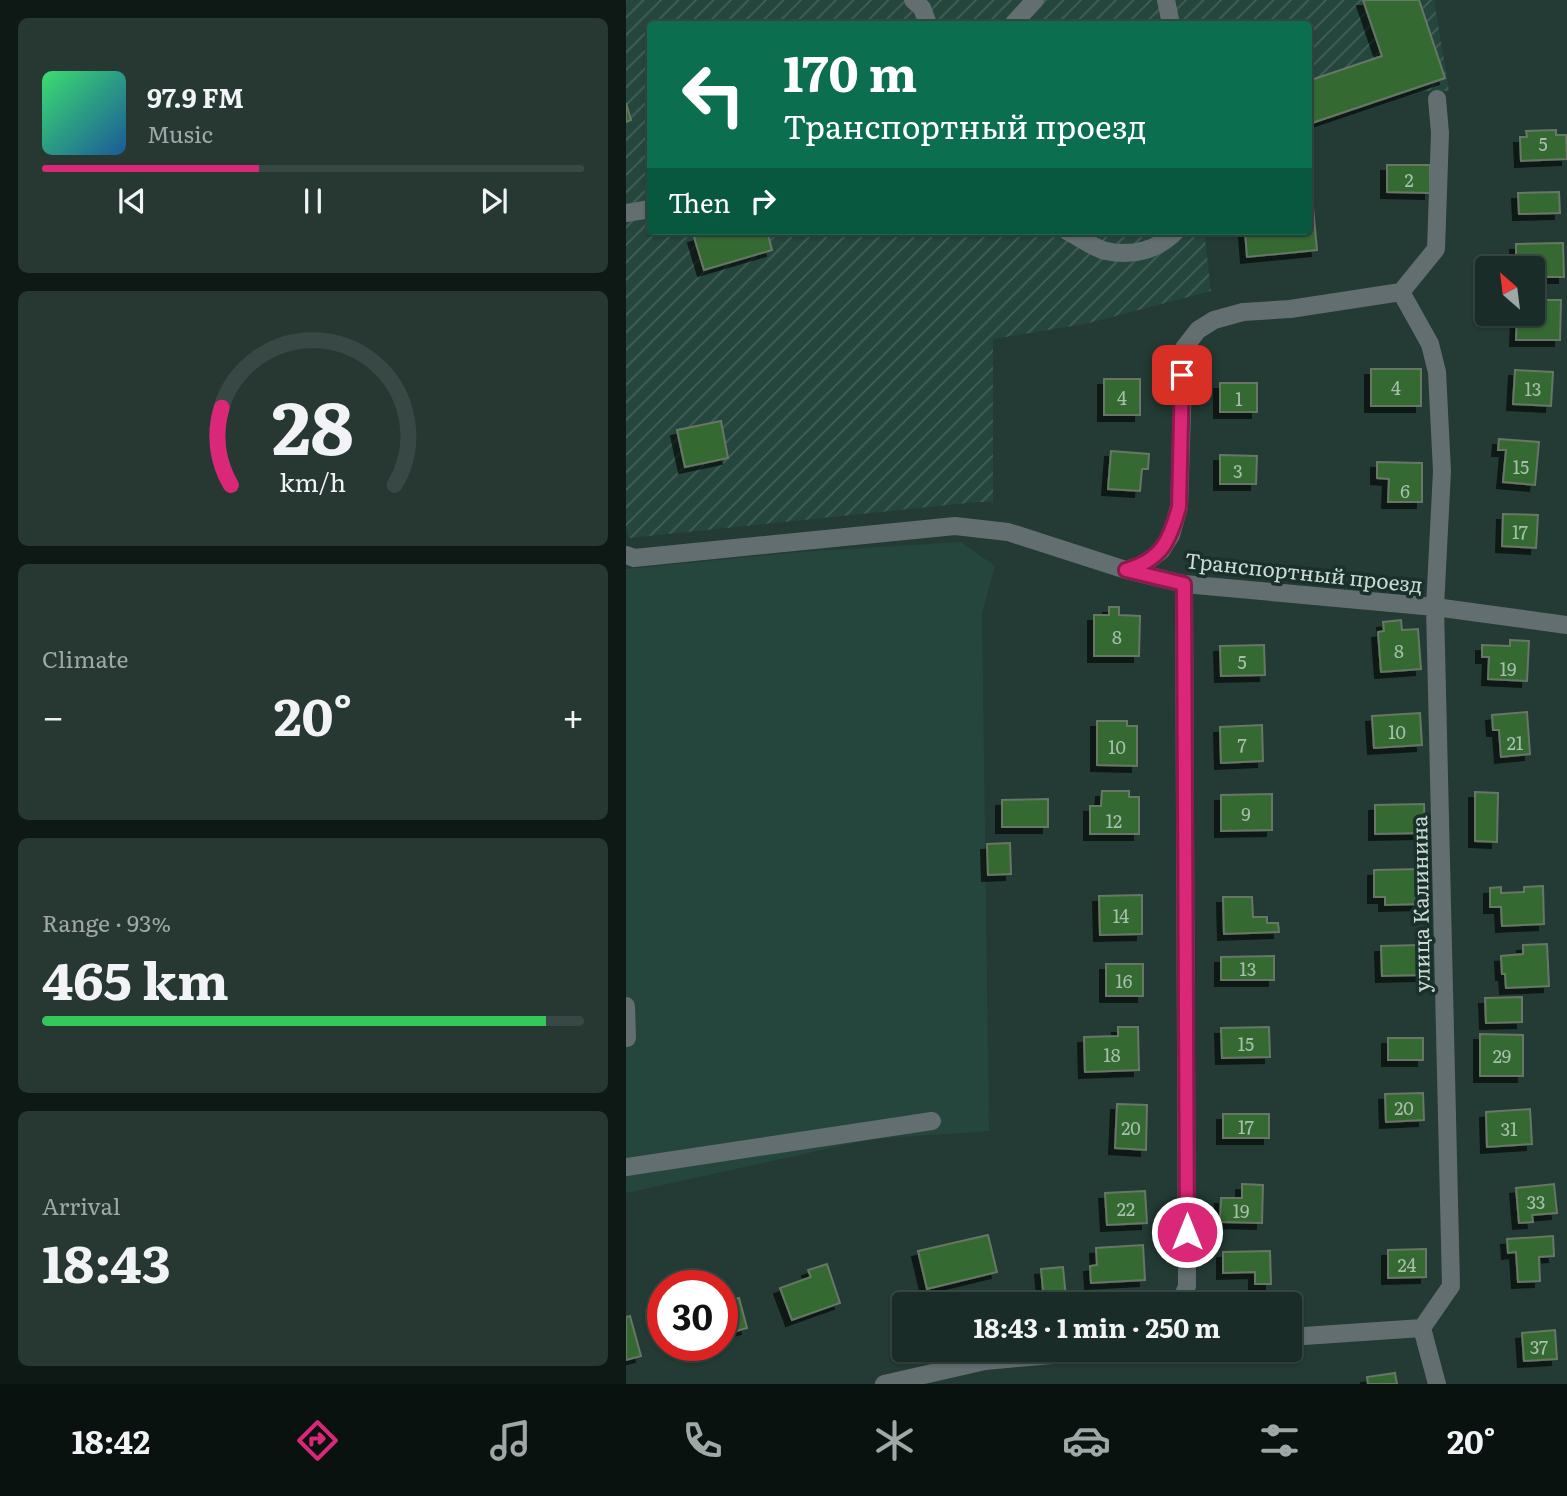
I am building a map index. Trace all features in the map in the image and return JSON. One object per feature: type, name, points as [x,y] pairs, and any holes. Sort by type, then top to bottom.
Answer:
[{"type":"street","points":[[913,0],[922,8],[927,21]]},
{"type":"street","points":[[1016,21],[1035,0]]},
{"type":"street","points":[[1166,0],[1170,21]]},
{"type":"street","points":[[1126,570],[1143,565],[1161,551],[1171,535],[1179,507],[1184,348],[1198,330],[1214,320],[1243,313],[1290,309],[1401,292],[1436,250],[1440,133],[1437,99]]},
{"type":"street","points":[[626,213],[647,210]]},
{"type":"street","points":[[1075,235],[1106,251],[1139,252],[1162,245],[1172,235]]},
{"type":"street","name":"улица Калинина","points":[[1401,292],[1430,344],[1437,372],[1442,471],[1435,607],[1451,1286],[1422,1328]]},
{"type":"street","name":"Транспортный проезд","points":[[626,555],[634,558],[955,526],[1008,533],[1126,570],[1184,584],[1435,607],[1566,625]]},
{"type":"street","points":[[1184,584],[1187,1286],[1185,1292]]},
{"type":"street","points":[[626,1006],[627,1038]]},
{"type":"street","points":[[626,1167],[932,1121]]},
{"type":"street","points":[[1302,1336],[1422,1328],[1437,1384]]},
{"type":"street","points":[[884,1384],[981,1362]]},
{"type":"shaded area","points":[[626,0],[1434,0],[1449,91],[1413,91],[1312,124],[1312,21],[647,21],[647,235],[1204,235],[1211,291],[1085,324],[993,339],[993,502],[629,538],[626,529]]},
{"type":"shaded area","points":[[961,542],[995,566],[982,613],[989,1131],[872,1139],[626,1193],[626,569],[799,552]]},
{"type":"building","points":[[1363,0],[1419,0],[1445,78],[1312,123],[1312,80],[1382,56]]},
{"type":"building","points":[[626,103],[631,120],[626,122]]},
{"type":"building","points":[[1556,130],[1556,135],[1566,135],[1567,159],[1521,161],[1520,137],[1527,137],[1526,131]]},
{"type":"building","points":[[1387,165],[1430,165],[1430,193],[1387,192]]},
{"type":"building","points":[[1559,192],[1560,213],[1519,214],[1518,193]]},
{"type":"building","points":[[1312,207],[1317,250],[1247,257],[1245,235],[1312,235]]},
{"type":"building","points":[[768,235],[772,250],[704,270],[694,237]]},
{"type":"building","points":[[1563,243],[1564,277],[1545,277],[1545,256],[1516,256],[1516,244]]},
{"type":"building","points":[[1545,300],[1561,300],[1560,340],[1516,340],[1517,326],[1545,326]]},
{"type":"building","points":[[1371,369],[1421,369],[1421,406],[1371,406]]},
{"type":"building","points":[[1515,370],[1553,372],[1551,406],[1513,404]]},
{"type":"building","points":[[1104,379],[1140,379],[1140,415],[1104,415]]},
{"type":"building","points":[[1220,383],[1257,383],[1257,412],[1220,412]]},
{"type":"building","points":[[721,421],[728,458],[685,467],[677,430]]},
{"type":"building","points":[[1499,439],[1539,442],[1535,485],[1503,482],[1506,450],[1498,450]]},
{"type":"building","points":[[1111,451],[1149,454],[1148,469],[1142,469],[1140,491],[1108,489]]},
{"type":"building","points":[[1220,455],[1257,456],[1256,484],[1220,484]]},
{"type":"building","points":[[1377,462],[1422,463],[1422,502],[1388,502],[1389,479],[1377,478]]},
{"type":"building","points":[[1503,514],[1538,515],[1536,548],[1502,546]]},
{"type":"building","points":[[1109,607],[1119,607],[1119,615],[1140,616],[1139,656],[1094,656],[1094,615],[1109,615]]},
{"type":"building","points":[[1401,620],[1402,630],[1418,629],[1421,669],[1381,672],[1378,632],[1384,631],[1383,622]]},
{"type":"building","points":[[1510,640],[1529,641],[1527,681],[1488,679],[1489,657],[1482,657],[1482,645],[1510,646]]},
{"type":"building","points":[[1264,645],[1265,675],[1221,676],[1220,646]]},
{"type":"building","points":[[1527,712],[1530,754],[1501,757],[1499,730],[1493,730],[1492,715]]},
{"type":"building","points":[[1420,713],[1422,745],[1374,748],[1372,716]]},
{"type":"building","points":[[1097,721],[1127,721],[1127,726],[1137,726],[1137,766],[1097,765]]},
{"type":"building","points":[[1262,725],[1263,761],[1221,763],[1220,727]]},
{"type":"building","points":[[1102,791],[1129,791],[1129,797],[1139,797],[1139,834],[1090,834],[1090,806],[1101,806]]},
{"type":"building","points":[[1475,792],[1498,793],[1497,842],[1475,841]]},
{"type":"building","points":[[1272,794],[1272,830],[1221,831],[1221,795]]},
{"type":"building","points":[[1048,799],[1048,827],[1002,827],[1002,800]]},
{"type":"building","points":[[1424,804],[1425,833],[1375,834],[1375,805]]},
{"type":"building","points":[[1010,843],[1011,874],[988,875],[987,844]]},
{"type":"building","points":[[1421,869],[1422,904],[1385,905],[1385,897],[1374,897],[1374,870]]},
{"type":"building","points":[[1543,886],[1544,924],[1502,926],[1501,907],[1490,907],[1490,888],[1501,887],[1501,893],[1524,892],[1524,887]]},
{"type":"building","points":[[1142,895],[1142,934],[1100,935],[1099,896]]},
{"type":"building","points":[[1223,897],[1252,897],[1253,917],[1267,917],[1267,923],[1278,923],[1279,932],[1224,934]]},
{"type":"building","points":[[1547,944],[1549,986],[1506,988],[1501,956],[1523,954],[1523,945]]},
{"type":"building","points":[[1421,945],[1422,975],[1382,976],[1381,946]]},
{"type":"building","points":[[1274,956],[1274,980],[1221,980],[1221,957]]},
{"type":"building","points":[[1106,964],[1143,964],[1143,996],[1106,996]]},
{"type":"building","points":[[1522,997],[1522,1022],[1486,1023],[1485,998]]},
{"type":"building","points":[[1118,1027],[1138,1027],[1139,1070],[1085,1072],[1084,1037],[1118,1036]]},
{"type":"building","points":[[1269,1027],[1270,1057],[1222,1058],[1221,1028]]},
{"type":"building","points":[[1480,1034],[1523,1035],[1523,1076],[1480,1076]]},
{"type":"building","points":[[1388,1038],[1423,1038],[1423,1060],[1388,1060]]},
{"type":"building","points":[[1423,1093],[1424,1120],[1386,1122],[1385,1094]]},
{"type":"building","points":[[1117,1104],[1147,1105],[1146,1150],[1115,1148]]},
{"type":"building","points":[[1530,1109],[1532,1144],[1487,1147],[1486,1112]]},
{"type":"building","points":[[1223,1114],[1269,1114],[1269,1138],[1223,1138]]},
{"type":"building","points":[[1242,1184],[1263,1185],[1262,1223],[1220,1222],[1221,1198],[1242,1198]]},
{"type":"building","points":[[1554,1184],[1557,1213],[1532,1215],[1533,1222],[1519,1223],[1516,1188]]},
{"type":"building","points":[[1145,1191],[1147,1223],[1107,1225],[1105,1193]]},
{"type":"building","points":[[988,1235],[997,1272],[927,1289],[918,1251]]},
{"type":"building","points":[[1553,1236],[1554,1256],[1539,1257],[1540,1281],[1518,1282],[1516,1252],[1508,1253],[1507,1239]]},
{"type":"building","points":[[1143,1245],[1145,1280],[1091,1283],[1090,1266],[1097,1265],[1096,1248]]},
{"type":"building","points":[[1426,1249],[1426,1277],[1388,1278],[1388,1250]]},
{"type":"building","points":[[1270,1251],[1271,1284],[1255,1284],[1255,1272],[1223,1273],[1223,1252]]},
{"type":"building","points":[[827,1264],[840,1303],[792,1320],[780,1288],[811,1277],[808,1270]]},
{"type":"building","points":[[1063,1267],[1065,1292],[1043,1292],[1041,1269]]},
{"type":"building","points":[[738,1298],[747,1328],[738,1331]]},
{"type":"building","points":[[630,1316],[641,1356],[626,1360],[626,1317]]},
{"type":"building","points":[[1555,1330],[1557,1359],[1524,1361],[1522,1333]]},
{"type":"building","points":[[1395,1373],[1397,1384],[1368,1384],[1367,1377]]},
{"type":"route","points":[[1182,375],[1179,507],[1171,535],[1161,551],[1143,565],[1126,570],[1184,584],[1187,1232]]}]
